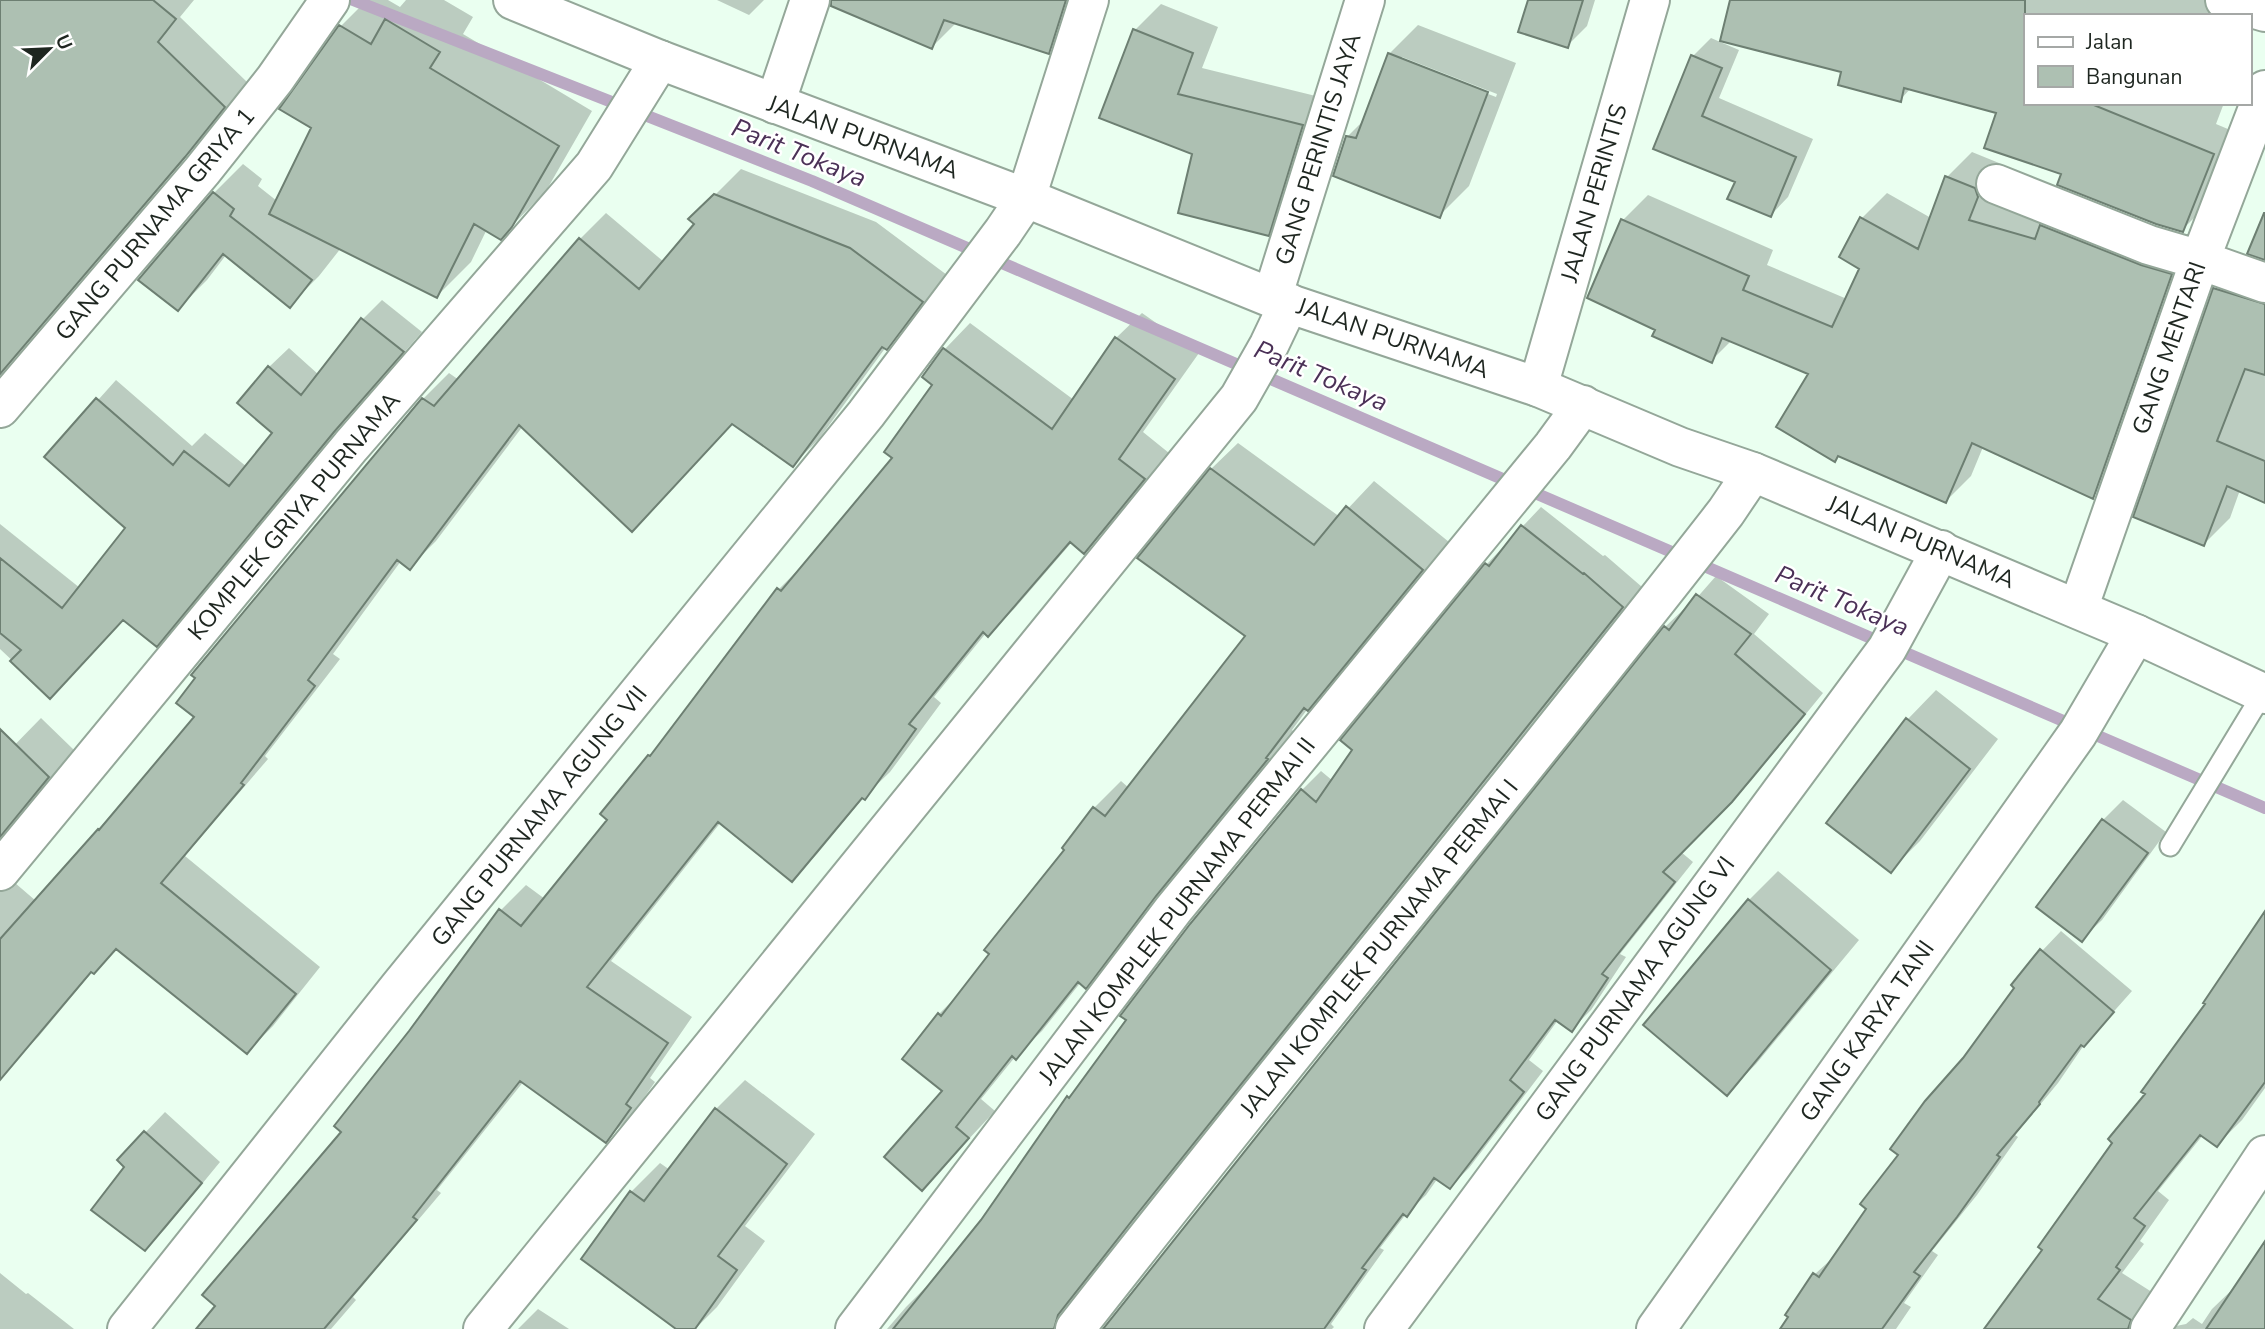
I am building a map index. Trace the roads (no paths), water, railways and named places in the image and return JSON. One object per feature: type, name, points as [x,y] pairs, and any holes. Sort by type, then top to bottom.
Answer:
[{"type":"street","name":"GANG PURNAMA GRIYA 1","points":[[0,408],[202,171],[275,79],[330,0]]},
{"type":"street","name":"JALAN PURNAMA","points":[[513,0],[653,74],[775,104],[1038,161],[1280,301],[1538,387],[1679,447],[1753,472],[2078,609],[2127,647],[2258,703]]},
{"type":"street","points":[[775,104],[810,0]]},
{"type":"street","name":"GANG PURNAMA AGUNG VII","points":[[127,1329],[400,986],[866,414],[1003,232],[1038,161],[1089,0]]},
{"type":"street","name":"GANG PERINTIS JAYA","points":[[484,1329],[1239,398],[1269,345],[1365,0]]},
{"type":"street","name":"JALAN PERINTIS","points":[[1538,387],[1650,0]]},
{"type":"street","points":[[2225,0],[2265,12]]},
{"type":"street","name":"KOMPLEK GRIYA PURNAMA","points":[[0,871],[351,446],[594,166],[653,74]]},
{"type":"street","name":"GANG MENTARI","points":[[2078,609],[2200,260],[2265,90]]},
{"type":"street","points":[[1996,184],[2149,245],[2265,283]]},
{"type":"street","name":"JALAN KOMPLEK PURNAMA PERMAI II","points":[[855,1329],[1172,910],[1553,446],[1583,405]]},
{"type":"street","name":"JALAN KOMPLEK PURNAMA PERMAI I","points":[[1075,1329],[1218,1146],[1505,794],[1726,512],[1753,472]]},
{"type":"street","name":"GANG PURNAMA AGUNG VI","points":[[1384,1329],[1887,649],[1941,550]]},
{"type":"street","name":"GANG KARYA TANI","points":[[1656,1329],[2078,733],[2127,647]]},
{"type":"street","points":[[2150,1329],[2265,1154]]},
{"type":"lane","points":[[2170,846],[2258,703]]},
{"type":"waterway","name":"Parit Tokaya","points":[[353,0],[812,181],[2265,808]]}]
